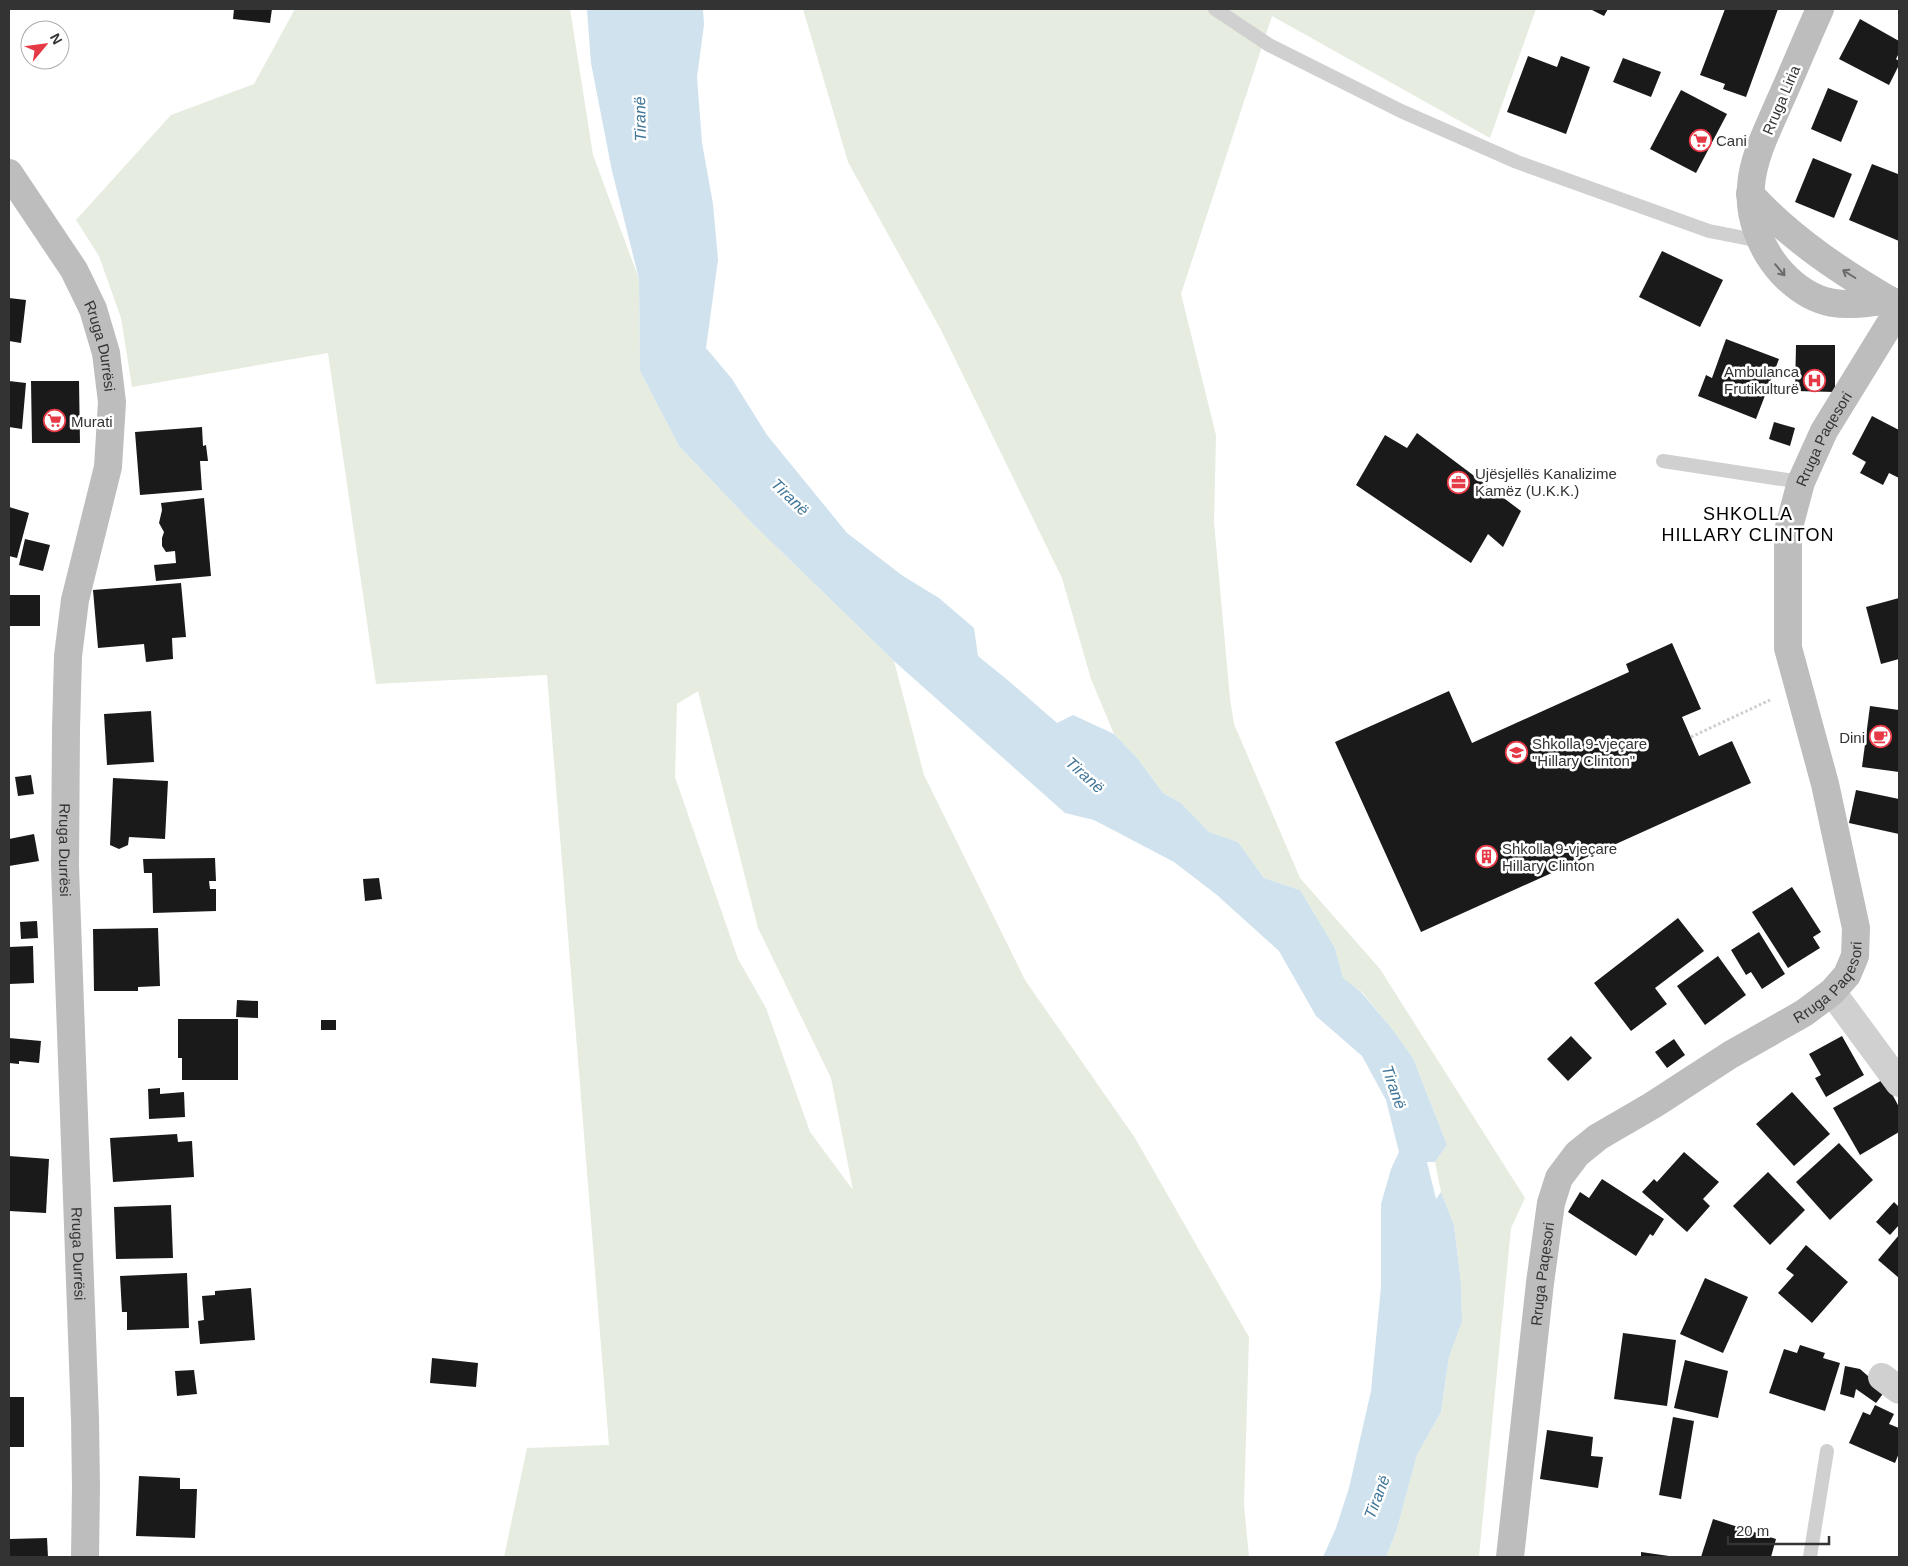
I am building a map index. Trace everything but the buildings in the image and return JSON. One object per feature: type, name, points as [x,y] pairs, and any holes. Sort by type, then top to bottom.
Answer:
[{"type":"street","name":"Rruga Liria","points":[[1813,13],[1757,158],[1750,194],[1752,214],[1760,241],[1780,271],[1803,292],[1824,302],[1838,305],[1896,305]]},
{"type":"street","name":"Rruga Durrësi","points":[[9,173],[74,270],[93,309],[106,353],[112,402],[108,467],[75,600],[68,656],[66,728],[65,867],[84,1402],[85,1557]]},
{"type":"street","points":[[1750,194],[1770,216],[1806,246],[1896,305]]},
{"type":"street","name":"Rruga Paqesori","points":[[1510,1557],[1551,1203],[1559,1178],[1577,1154],[1598,1137],[1653,1105],[1730,1055],[1804,1013],[1832,992],[1847,975],[1855,956],[1856,928],[1825,784],[1788,648],[1788,531],[1800,482],[1824,431],[1896,305]]},
{"type":"street","points":[[1832,992],[1899,1083]]},
{"type":"lane","points":[[1214,9],[1269,45],[1401,111],[1517,162],[1709,231],[1760,241]]},
{"type":"lane","points":[[1663,461],[1800,482]]},
{"type":"lane","points":[[1810,1557],[1827,1451]]},
{"type":"path","points":[[1691,737],[1769,700]]},
{"type":"shaded area","points":[[295,9],[570,9],[593,155],[639,279],[640,371],[679,446],[754,525],[894,661],[924,775],[1025,980],[1135,1138],[1249,1337],[1244,1505],[1249,1557],[504,1557],[527,1448],[609,1445],[547,675],[376,684],[328,353],[132,387],[121,318],[99,256],[76,220],[171,115],[254,84]],"holes":[[[698,691],[758,928],[831,1078],[853,1190],[810,1132],[766,1008],[738,959],[675,777],[677,704]]]},
{"type":"shaded area","points":[[803,9],[1536,9],[1490,138],[1272,16],[1181,294],[1216,435],[1214,522],[1230,699],[1234,724],[1300,878],[1380,969],[1525,1198],[1511,1228],[1479,1557],[1386,1557],[1397,1529],[1417,1455],[1441,1412],[1449,1357],[1462,1322],[1461,1283],[1454,1225],[1441,1192],[1435,1162],[1447,1145],[1413,1058],[1362,992],[1343,979],[1335,948],[1300,890],[1264,878],[1238,842],[1209,832],[1181,803],[1163,793],[1138,759],[1114,734],[1091,679],[1062,578],[941,330],[848,162]]},
{"type":"water","name":"Tiranë","points":[[587,9],[703,9],[704,25],[697,77],[702,143],[713,204],[718,260],[706,348],[732,379],[767,435],[847,533],[903,576],[939,598],[974,628],[978,656],[1057,723],[1073,715],[1114,734],[1138,759],[1163,793],[1181,803],[1209,832],[1238,842],[1264,878],[1300,890],[1335,948],[1343,978],[1361,992],[1390,1026],[1413,1058],[1447,1145],[1435,1162],[1427,1162],[1436,1199],[1441,1192],[1454,1225],[1461,1283],[1462,1322],[1449,1357],[1441,1412],[1417,1455],[1397,1529],[1386,1557],[1323,1557],[1336,1528],[1349,1488],[1371,1391],[1381,1287],[1381,1204],[1391,1169],[1399,1152],[1386,1100],[1362,1056],[1316,1016],[1279,951],[1217,895],[1174,862],[1094,820],[1065,813],[894,661],[754,525],[679,446],[640,371],[639,279],[612,171],[591,63]]},
{"type":"place","name":"Cani","points":[[1700,140]]},
{"type":"place","name":"Ambulanca Frutikulturë","points":[[1815,380]]},
{"type":"place","name":"Murati","points":[[55,421]]},
{"type":"place","name":"Ujësjellës Kanalizime Kamëz (U.K.K.)","points":[[1459,482]]},
{"type":"place","name":"Dini","points":[[1881,737]]},
{"type":"place","name":"Shkolla 9-vjeçare \"Hillary Clinton\"","points":[[1516,752]]},
{"type":"place","name":"Shkolla 9-vjeçare Hillary Clinton","points":[[1486,857]]},
{"type":"district","name":"SHKOLLA HILLARY CLINTON","points":[[1748,524]]}]
